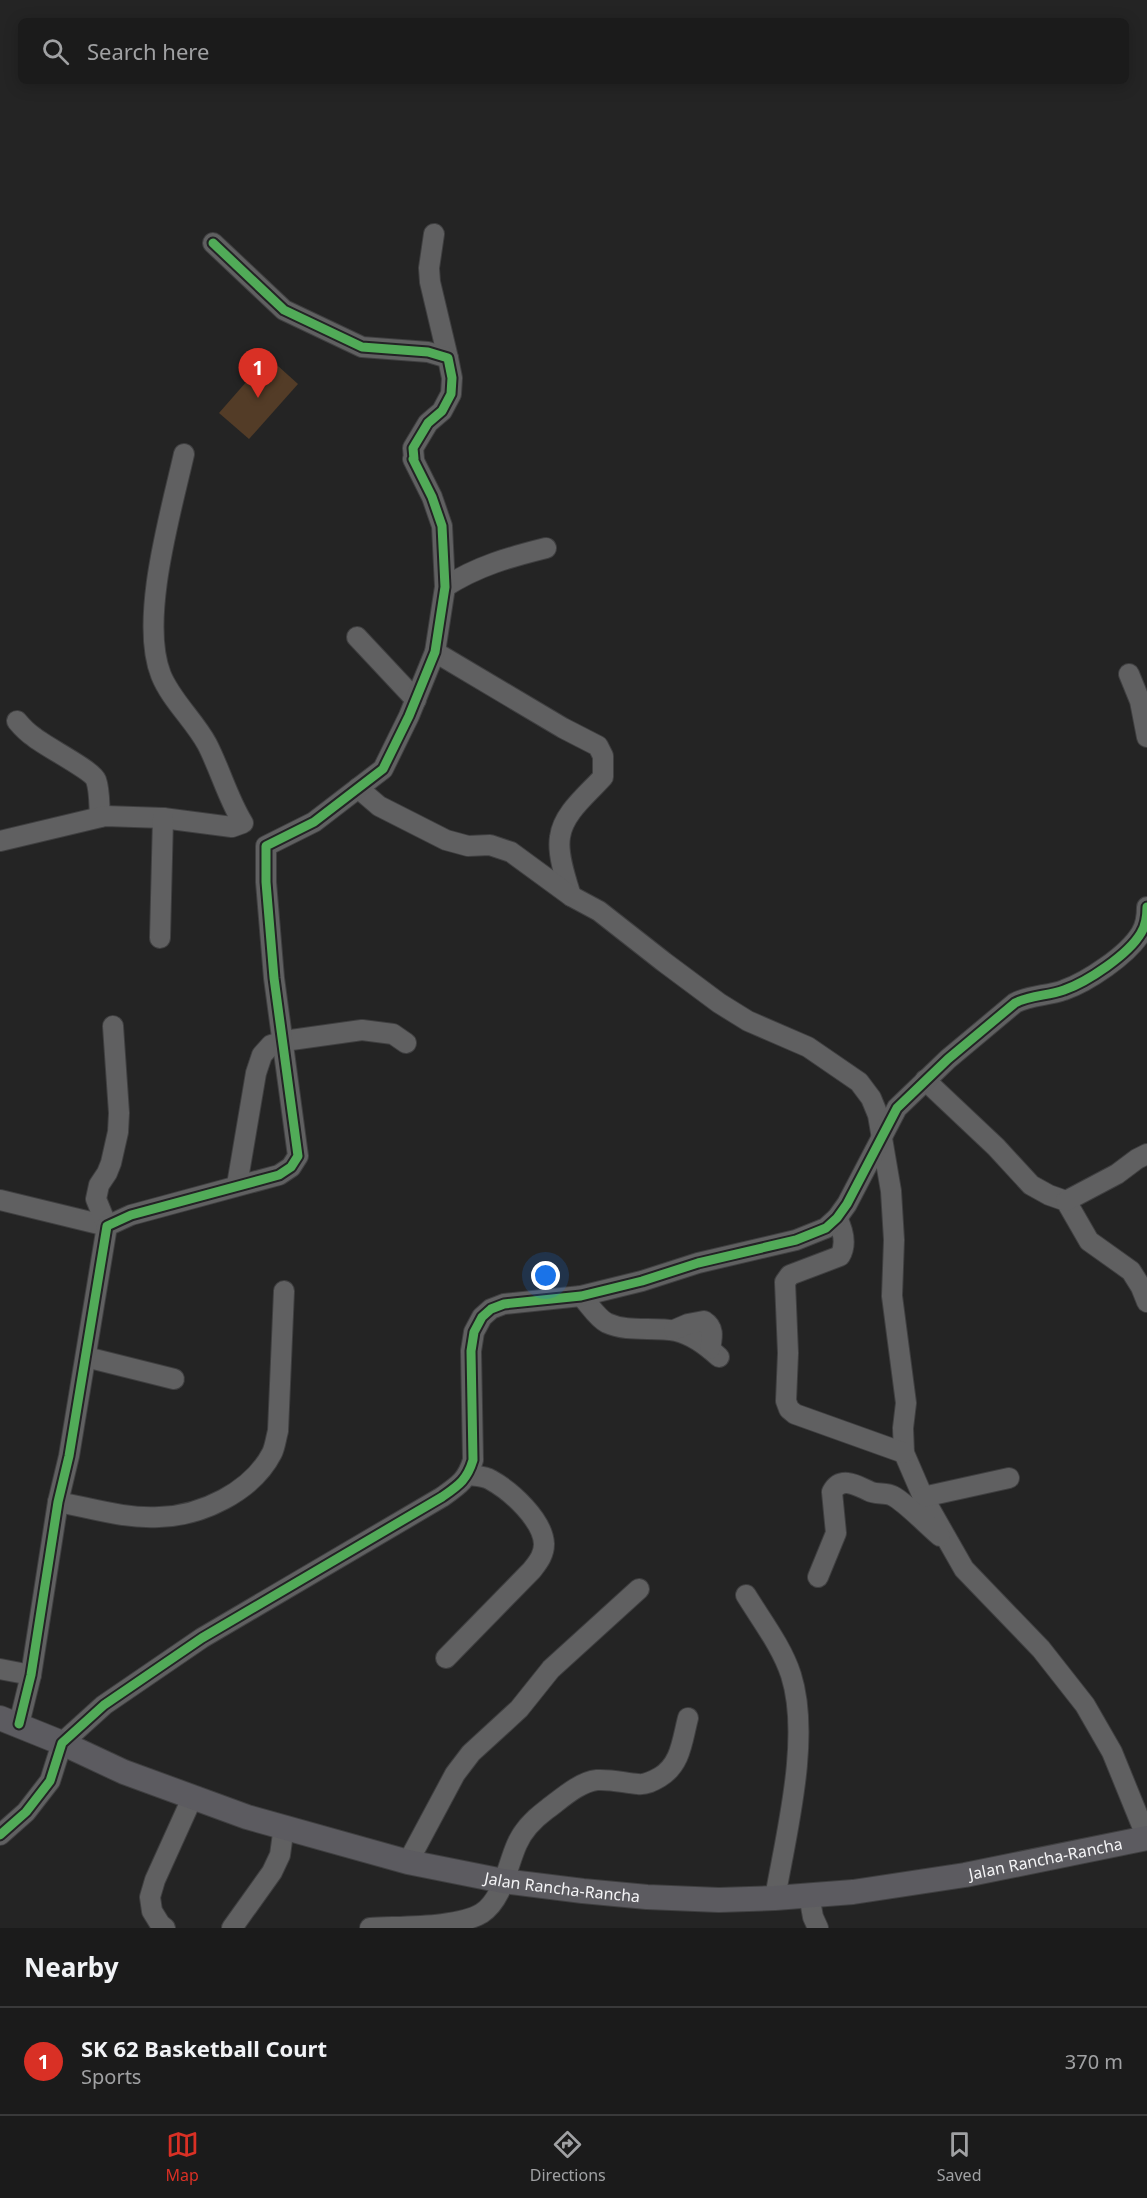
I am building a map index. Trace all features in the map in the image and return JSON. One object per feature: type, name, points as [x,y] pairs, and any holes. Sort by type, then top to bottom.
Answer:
[{"type":"main road","name":"Jalan Rancha-Rancha","points":[[10,1721],[124,1772],[248,1817],[408,1862],[503,1881],[647,1897],[719,1900],[775,1898],[895,1886],[965,1875],[1147,1838]]},
{"type":"street","points":[[266,846],[314,822],[383,769],[416,700],[435,652],[445,587],[442,525],[432,497],[413,459],[413,448],[428,423],[442,411],[451,394],[452,378],[430,282],[429,268],[434,234]]},
{"type":"street","points":[[213,243],[264,293],[284,310],[294,315],[362,347],[428,352],[448,358]]},
{"type":"street","points":[[0,1200],[107,1226],[131,1215],[279,1174],[291,1167],[298,1156],[274,978],[266,882],[266,846],[243,823],[205,741],[164,681],[152,636],[161,557],[184,454]]},
{"type":"street","points":[[445,587],[473,570],[490,563],[546,548]]},
{"type":"street","points":[[357,637],[416,700]]},
{"type":"street","points":[[435,652],[598,746],[603,756],[603,777],[572,811],[559,838],[571,897]]},
{"type":"street","points":[[1129,674],[1140,701],[1147,737]]},
{"type":"street","points":[[17,721],[33,736],[67,760],[90,771],[96,779],[100,817]]},
{"type":"street","points":[[358,788],[379,806],[446,840],[468,846],[490,845],[511,852],[571,897],[599,911],[729,1009],[748,1021],[808,1047],[859,1082],[871,1098],[878,1115],[891,1191],[894,1240],[892,1296],[906,1393],[904,1453],[923,1497],[964,1569],[1041,1649],[1085,1705],[1112,1752],[1147,1838]]},
{"type":"street","points":[[0,841],[100,817],[163,818],[232,827],[243,823]]},
{"type":"street","points":[[160,938],[163,818]]},
{"type":"street","points":[[0,1835],[26,1812],[45,1789],[62,1743],[104,1705],[202,1638],[458,1486],[468,1474],[473,1460],[471,1351],[474,1332],[482,1317],[491,1309],[504,1304],[581,1296],[642,1281],[698,1263],[796,1240],[826,1228],[847,1204],[897,1108],[925,1080],[1015,1003],[1022,999],[1061,992],[1075,986],[1110,963],[1141,933],[1146,919],[1147,906]]},
{"type":"street","points":[[10,1721],[31,1675],[58,1502],[69,1456],[107,1226],[96,1199],[99,1185],[111,1163],[118,1132],[119,1113],[113,1026]]},
{"type":"street","points":[[237,1185],[259,1064],[262,1055],[271,1045],[284,1041],[362,1030],[393,1034],[406,1043]]},
{"type":"street","points":[[925,1080],[996,1147],[1031,1185],[1066,1201],[1089,1241],[1131,1271],[1147,1302]]},
{"type":"street","points":[[1066,1201],[1117,1174],[1147,1154]]},
{"type":"street","points":[[837,1218],[843,1237],[840,1256],[790,1275],[785,1282],[788,1353],[786,1401],[789,1409],[795,1414],[904,1453]]},
{"type":"street","points":[[58,1502],[144,1517],[181,1515],[214,1504],[240,1489],[260,1472],[273,1452],[278,1431],[284,1291]]},
{"type":"street","points":[[581,1296],[604,1322],[617,1326],[674,1330],[704,1321],[711,1329],[715,1353]]},
{"type":"street","points":[[86,1357],[174,1379]]},
{"type":"street","points":[[447,1658],[532,1570],[541,1557],[544,1544],[532,1515],[508,1492],[490,1479],[468,1474]]},
{"type":"street","points":[[923,1497],[1009,1478]]},
{"type":"street","points":[[818,1576],[836,1533],[832,1492],[844,1483],[859,1485],[870,1492],[892,1495],[949,1543]]},
{"type":"street","points":[[408,1862],[455,1774],[471,1753],[519,1709],[551,1670],[639,1588]]},
{"type":"street","points":[[746,1595],[781,1651],[791,1676],[796,1702],[796,1775],[775,1898]]},
{"type":"street","points":[[0,1669],[31,1675]]},
{"type":"street","points":[[370,1928],[453,1922],[483,1913],[494,1901],[517,1844],[528,1826],[583,1784],[597,1780],[642,1785],[665,1774],[675,1764],[688,1718]]},
{"type":"street","points":[[165,1928],[153,1911],[150,1897],[155,1880],[193,1796]]},
{"type":"street","points":[[232,1928],[276,1863],[280,1855],[284,1826]]},
{"type":"street","points":[[809,1896],[813,1917],[818,1928]]},
{"type":"shaded area","points":[[268,357],[298,384],[249,439],[219,413]]},
{"type":"cycle path","points":[[19,1724],[31,1675],[58,1502],[69,1456],[107,1226],[131,1215],[279,1175],[291,1167],[298,1156],[274,978],[266,882],[266,846],[314,822],[383,769],[409,716],[435,652],[445,587],[442,526],[432,497],[413,459],[413,448],[428,423],[442,411],[451,394],[452,378],[448,358],[428,352],[362,347],[284,310],[213,243]]},
{"type":"cycle path","points":[[0,1835],[26,1812],[50,1781],[62,1743],[104,1705],[202,1638],[442,1497],[462,1482],[473,1460],[471,1351],[474,1332],[482,1317],[491,1309],[504,1304],[581,1296],[642,1281],[698,1263],[796,1240],[826,1228],[847,1204],[897,1108],[948,1059],[1015,1003],[1073,986],[1117,959],[1141,933],[1146,920],[1147,907]]},
{"type":"place","name":"SK 62 Basketball Court","points":[[258,398]]}]
